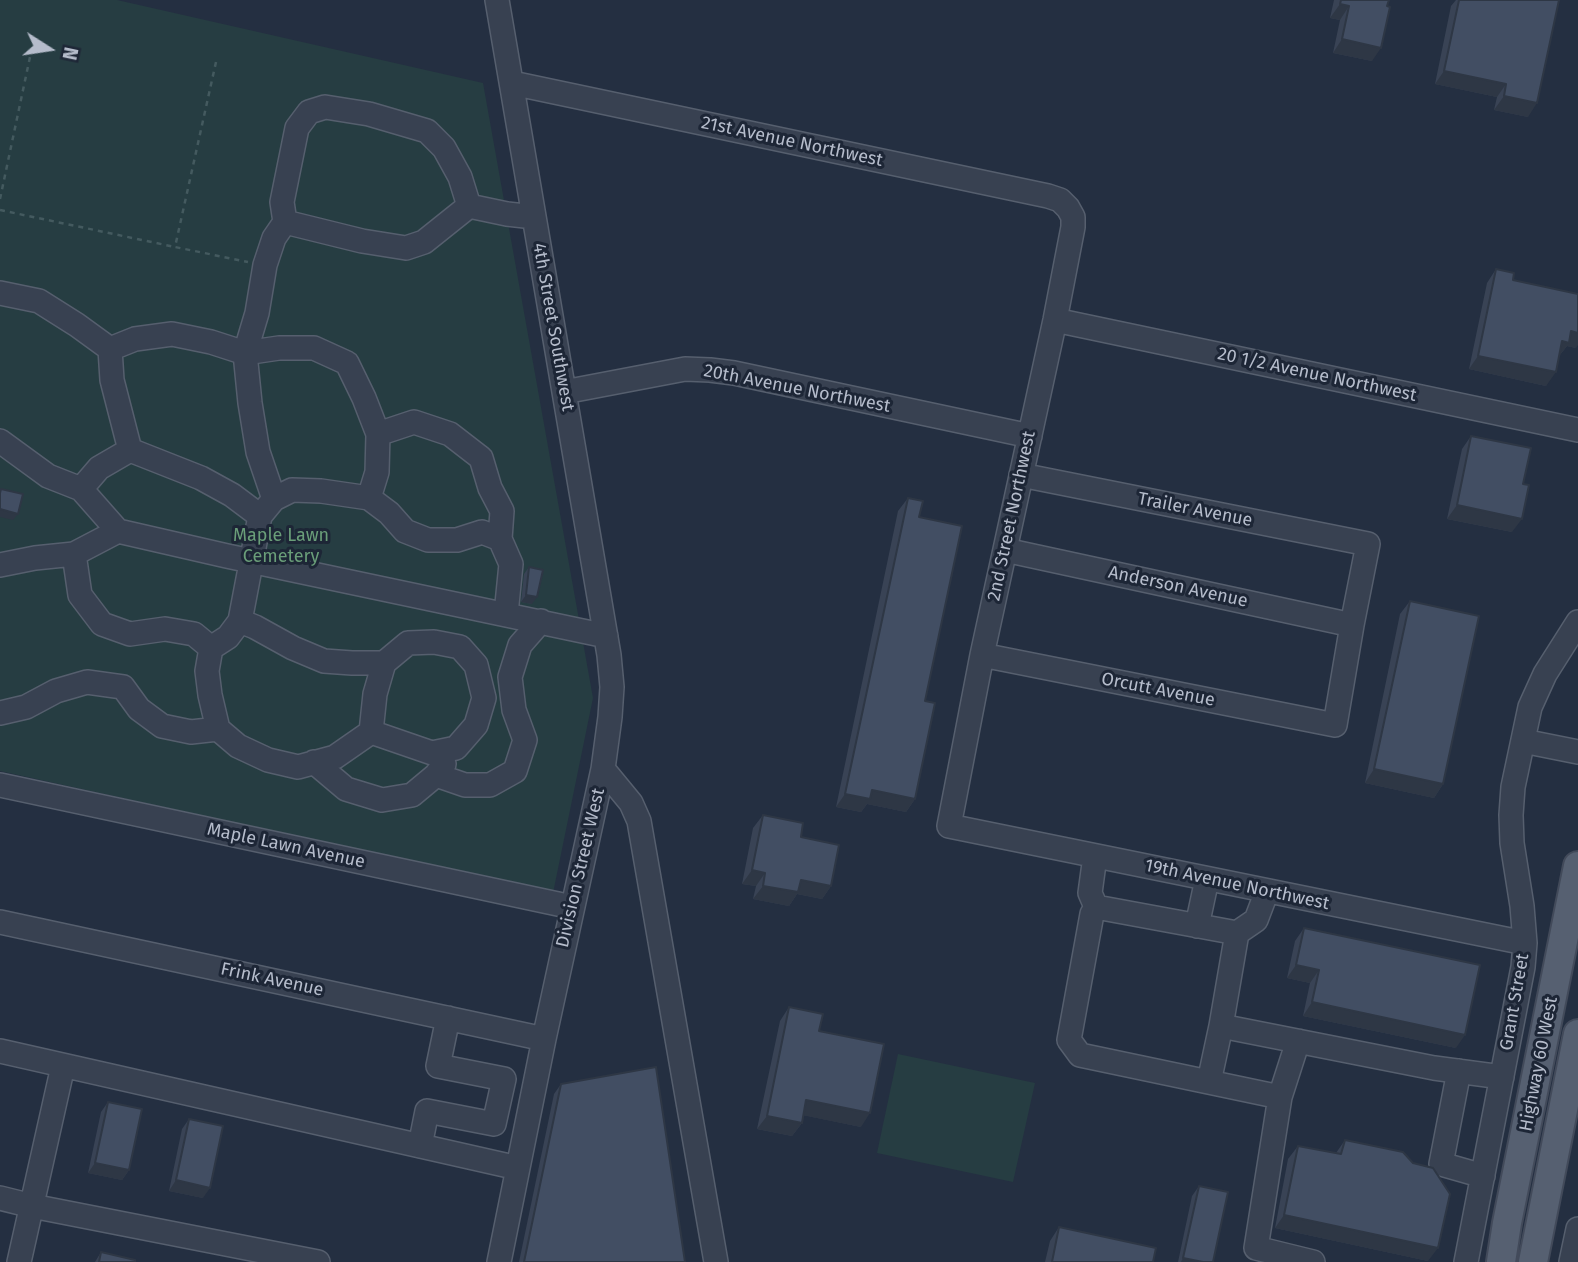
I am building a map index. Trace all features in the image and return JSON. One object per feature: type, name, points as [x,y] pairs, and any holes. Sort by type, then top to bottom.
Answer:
[{"type":"main road","name":"Highway 60 West","points":[[1501,1262],[1578,866]]},
{"type":"main road","name":"Highway 60 West","points":[[1533,1262],[1578,1034]]},
{"type":"street","name":"4th Street Southwest","points":[[497,0],[608,645],[612,687],[603,769]]},
{"type":"street","name":"21st Avenue Northwest","points":[[512,83],[1048,196],[1060,200],[1068,208]]},
{"type":"street","points":[[371,732],[335,757],[298,767],[268,760],[238,746],[218,729],[207,671],[211,648],[228,637],[240,621],[251,561],[267,507],[250,403],[245,353],[257,313],[265,265],[274,238],[285,222],[282,202],[297,128],[309,112],[326,107],[369,114],[427,131],[444,148],[460,177],[469,206]]},
{"type":"street","points":[[469,206],[534,217]]},
{"type":"street","points":[[285,222],[362,241],[406,248],[424,242],[469,206]]},
{"type":"street","name":"2nd Street Northwest","points":[[949,826],[982,655],[1073,227],[1073,217],[1068,208]]},
{"type":"street","points":[[0,293],[39,301],[110,349]]},
{"type":"street","name":"20 1/2 Avenue Northwest","points":[[1055,320],[1578,430]]},
{"type":"street","points":[[110,349],[135,339],[172,334],[245,353],[279,348],[314,348],[347,363],[378,434],[377,472],[369,498]]},
{"type":"street","points":[[110,349],[112,380],[130,450]]},
{"type":"street","name":"20th Avenue Northwest","points":[[564,392],[685,369],[710,370],[1030,436]]},
{"type":"street","points":[[378,434],[414,422],[450,434],[481,458],[490,488],[502,511],[500,539],[511,564],[506,614]]},
{"type":"street","points":[[0,440],[48,476],[81,489],[118,531],[541,621],[608,645]]},
{"type":"street","points":[[130,450],[201,478],[232,495],[267,507]]},
{"type":"street","points":[[81,489],[99,468],[130,450]]},
{"type":"street","name":"Trailer Avenue","points":[[1021,475],[1368,544],[1352,625]]},
{"type":"street","points":[[267,507],[292,490],[321,491],[369,498],[389,513],[405,531],[428,540],[457,540],[482,532],[500,539]]},
{"type":"street","points":[[0,565],[74,554],[118,531]]},
{"type":"street","name":"Anderson Avenue","points":[[1005,550],[1352,625]]},
{"type":"street","points":[[74,554],[80,595],[103,625],[130,634],[165,629],[194,634],[211,648]]},
{"type":"street","points":[[240,621],[324,661],[384,663]]},
{"type":"street","points":[[436,775],[465,785],[490,785],[515,771],[525,740],[514,710],[510,677],[520,645],[541,621]]},
{"type":"street","name":"Grant Street","points":[[1466,1262],[1523,967],[1525,943],[1522,906],[1512,843],[1514,787],[1531,707],[1545,674],[1578,622]]},
{"type":"street","name":"Orcutt Avenue","points":[[982,655],[1335,725],[1352,625]]},
{"type":"street","points":[[314,762],[346,789],[382,800],[412,795],[436,775],[476,725],[484,698],[476,665],[460,647],[434,642],[408,643],[384,663],[374,694],[371,732]]},
{"type":"street","points":[[0,713],[26,707],[56,691],[87,682],[123,687],[139,709],[162,726],[191,732],[218,729]]},
{"type":"street","points":[[371,732],[432,754],[456,748]]},
{"type":"street","points":[[1523,741],[1578,752]]},
{"type":"street","name":"Division Street West","points":[[499,1262],[603,769]]},
{"type":"street","name":"Division Street West","points":[[603,769],[631,803],[639,821],[716,1262]]},
{"type":"street","name":"Maple Lawn Avenue","points":[[0,785],[572,907]]},
{"type":"street","name":"19th Avenue Northwest","points":[[949,826],[1525,943]]},
{"type":"street","points":[[1095,856],[1090,893],[1096,907]]},
{"type":"street","points":[[1197,926],[1208,879]]},
{"type":"street","points":[[1209,1082],[1237,933],[1256,919],[1266,891]]},
{"type":"street","points":[[1096,907],[1237,933]]},
{"type":"street","points":[[1096,907],[1092,914],[1069,1040],[1080,1055],[1280,1097]]},
{"type":"street","name":"Frink Avenue","points":[[0,922],[544,1039]]},
{"type":"street","points":[[420,1146],[427,1111],[495,1124],[503,1079],[438,1066],[448,1018]]},
{"type":"street","points":[[1221,1026],[1502,1077]]},
{"type":"street","points":[[1298,1041],[1280,1097],[1256,1248],[1313,1262]]},
{"type":"street","points":[[0,1051],[518,1168]]},
{"type":"street","points":[[19,1262],[63,1066]]},
{"type":"street","points":[[1459,1071],[1441,1164],[1483,1176]]},
{"type":"street","points":[[0,1198],[318,1262]]},
{"type":"street","points":[[1571,1262],[1578,1229]]},
{"type":"path","points":[[0,200],[34,38]]},
{"type":"path","points":[[175,247],[216,62]]},
{"type":"path","points":[[0,210],[265,265]]},
{"type":"green space","name":"Maple Lawn Cemetery","points":[[0,0],[117,0],[483,83],[593,698],[553,893],[0,771]]},
{"type":"green space","points":[[898,1054],[1035,1083],[1013,1182],[877,1153]]},
{"type":"building","points":[[1341,0],[1389,0],[1387,6],[1390,7],[1381,48],[1342,39],[1349,6],[1340,4]]},
{"type":"building","points":[[1459,0],[1559,0],[1537,103],[1504,96],[1506,84],[1444,71]]},
{"type":"building","points":[[1496,269],[1514,273],[1513,280],[1578,294],[1578,333],[1571,331],[1569,343],[1562,341],[1556,372],[1478,356]]},
{"type":"building","points":[[1471,436],[1531,448],[1523,484],[1529,485],[1522,519],[1457,505]]},
{"type":"building","points":[[1,489],[23,494],[18,514],[0,509]]},
{"type":"building","points":[[908,498],[923,501],[919,517],[962,526],[925,701],[935,703],[915,799],[872,790],[870,799],[845,794]]},
{"type":"building","points":[[529,567],[543,570],[537,597],[526,595]]},
{"type":"building","points":[[1410,601],[1479,616],[1443,784],[1374,769]]},
{"type":"building","points":[[763,815],[803,823],[801,837],[839,845],[831,886],[801,880],[798,892],[763,886],[765,873],[752,870]]},
{"type":"building","points":[[1304,928],[1480,965],[1465,1035],[1312,1002],[1319,970],[1296,965]]},
{"type":"building","points":[[789,1007],[823,1014],[819,1031],[884,1044],[870,1113],[806,1100],[802,1123],[767,1116]]},
{"type":"building","points":[[656,1067],[685,1262],[524,1262],[561,1084]]},
{"type":"building","points":[[108,1102],[142,1109],[129,1170],[95,1163]]},
{"type":"building","points":[[189,1119],[223,1126],[210,1188],[176,1180]]},
{"type":"building","points":[[1345,1140],[1403,1152],[1413,1163],[1433,1168],[1450,1194],[1438,1248],[1284,1215],[1298,1146],[1341,1154]]},
{"type":"building","points":[[1199,1186],[1228,1192],[1213,1262],[1183,1258]]},
{"type":"building","points":[[1059,1227],[1156,1248],[1153,1262],[1052,1262]]},
{"type":"building","points":[[101,1252],[135,1260],[135,1262],[99,1262]]}]
